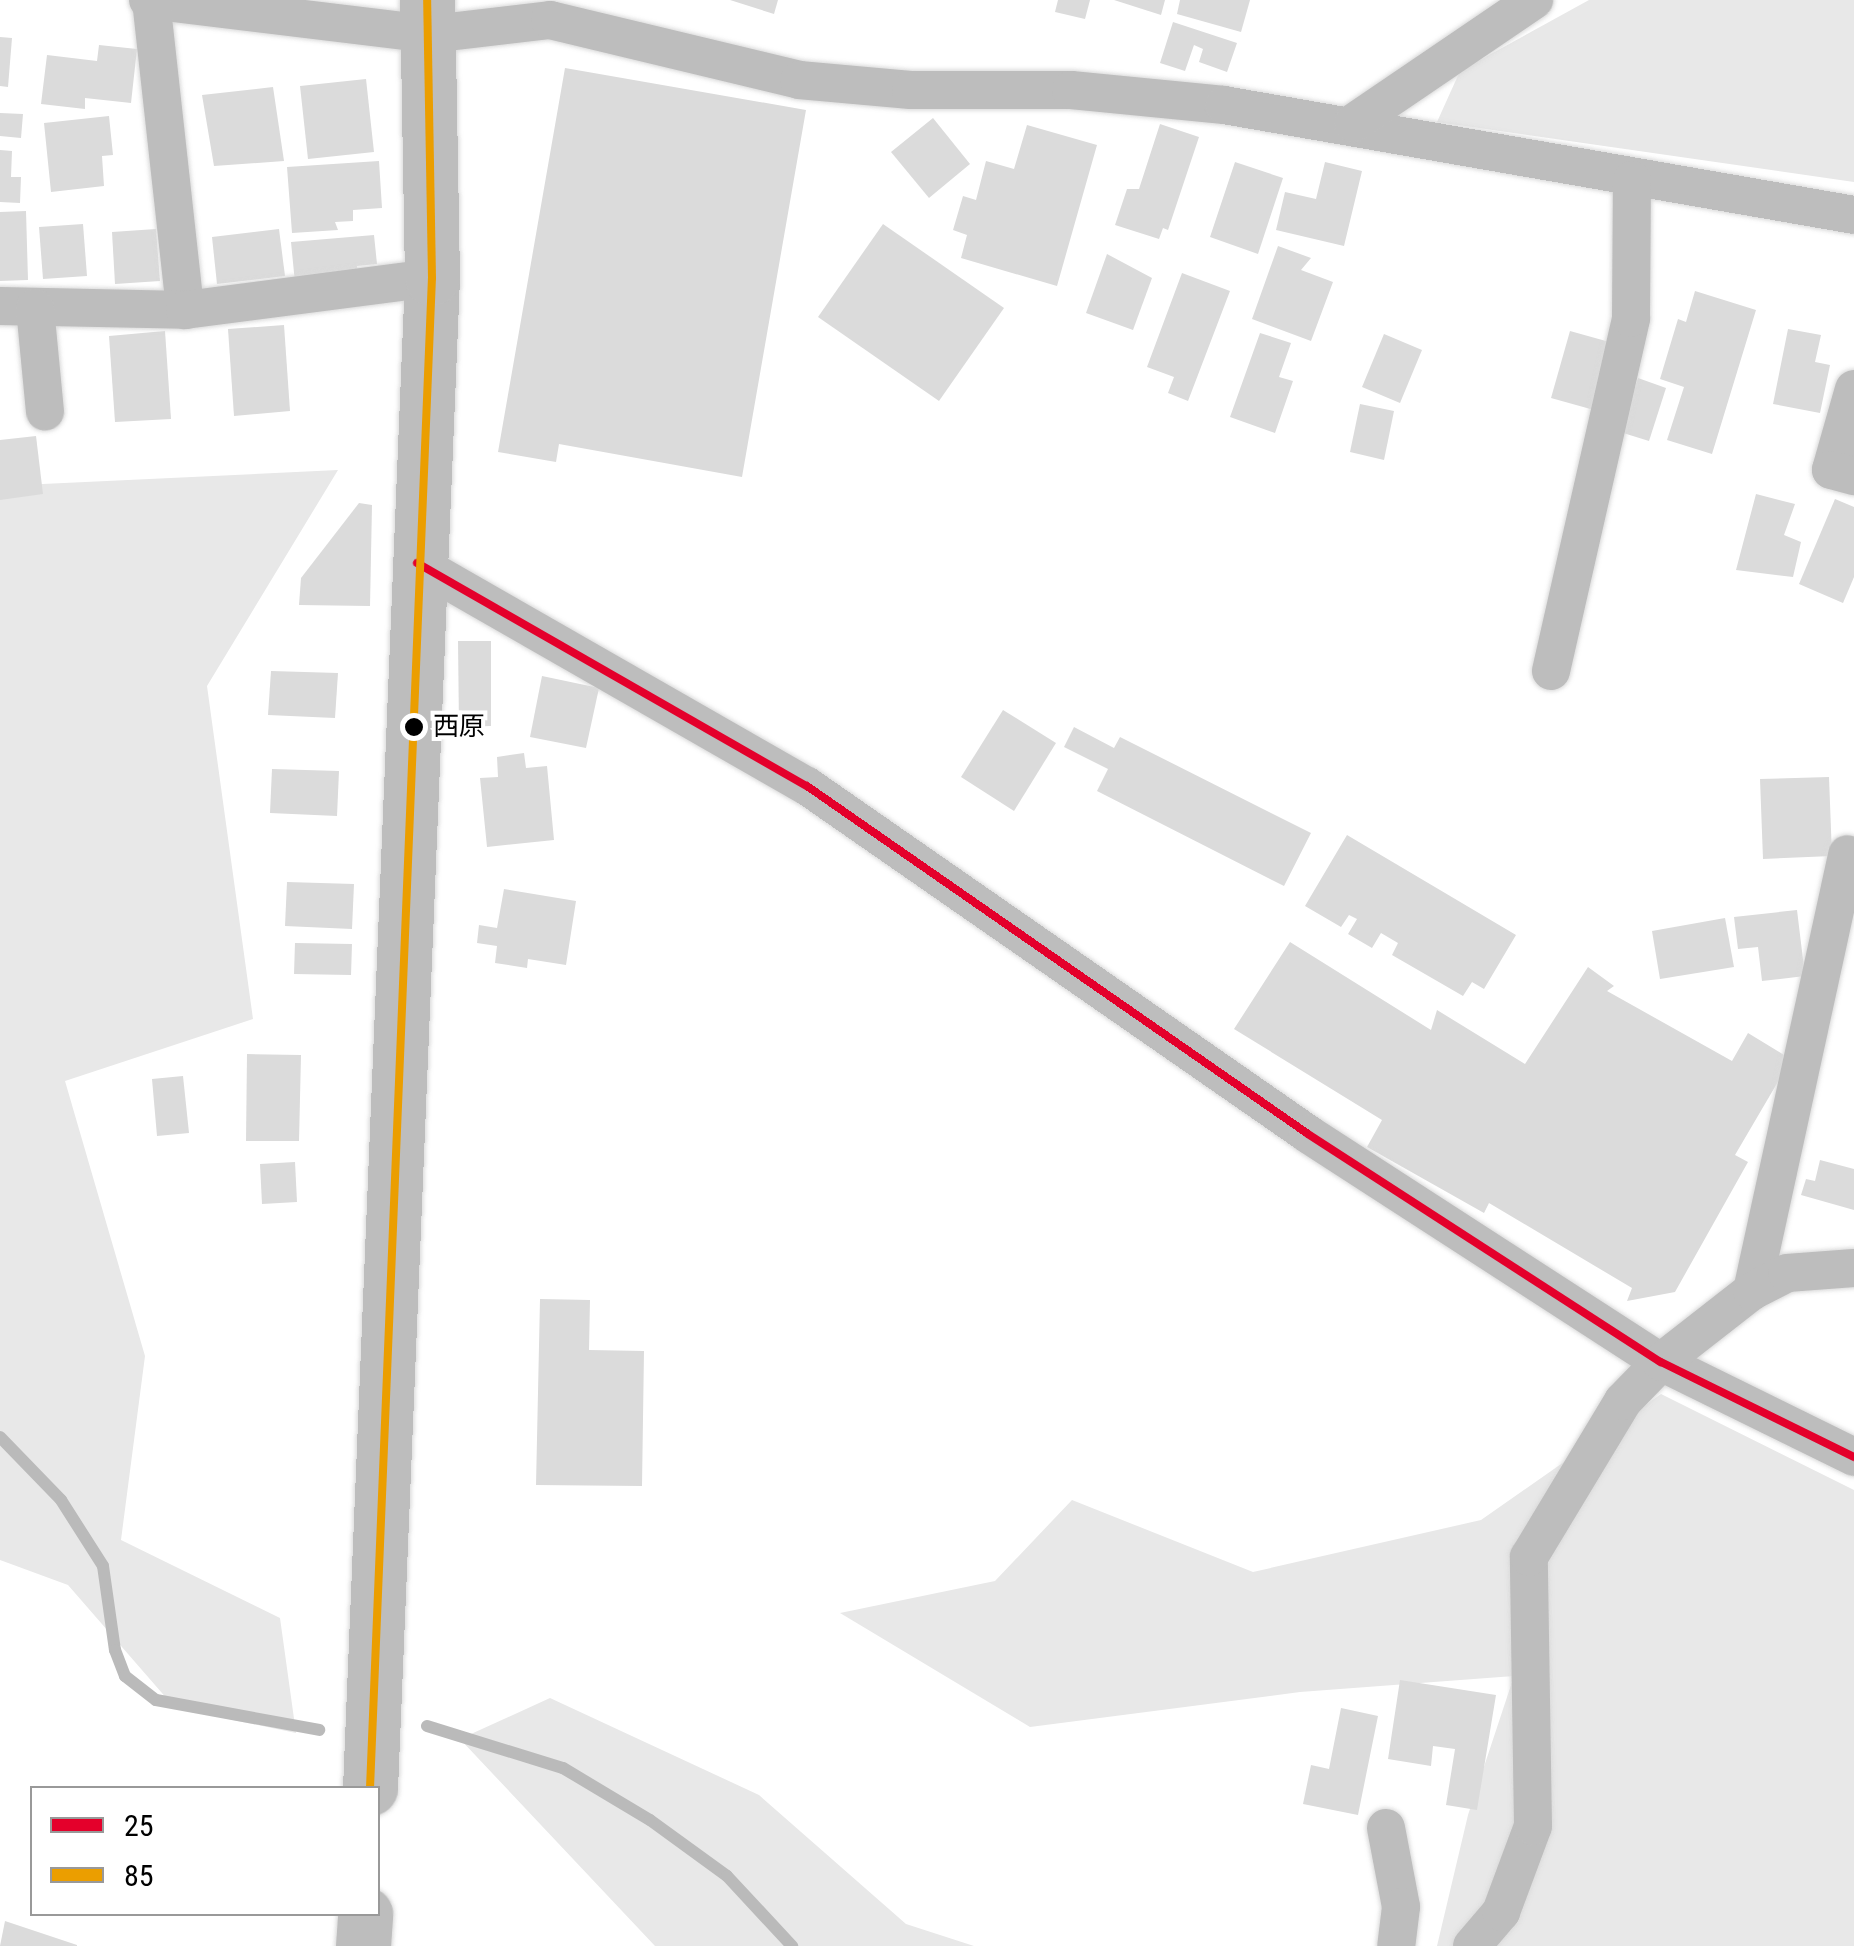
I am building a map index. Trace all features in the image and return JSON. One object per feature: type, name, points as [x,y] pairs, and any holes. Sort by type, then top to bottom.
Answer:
[{"type":"main road","points":[[370,1786],[416,563],[432,278],[429,17]]},
{"type":"main road","points":[[364,1946],[365,1916]]},
{"type":"street","points":[[185,310],[150,0],[429,17],[550,20],[799,80],[911,90],[1071,90],[1353,123],[1632,180],[1854,215]]},
{"type":"street","points":[[1353,123],[1534,0]]},
{"type":"street","points":[[1550,671],[1631,318],[1632,180]]},
{"type":"street","points":[[45,412],[17,307],[185,310],[432,278]]},
{"type":"street","points":[[1854,389],[1831,470],[1854,476]]},
{"type":"street","points":[[416,563],[806,786],[1308,1134],[1661,1362],[1854,1457]]},
{"type":"street","points":[[1752,1291],[1848,854]]},
{"type":"street","points":[[1472,1946],[1501,1912],[1533,1826],[1529,1557],[1623,1401],[1661,1362],[1752,1291],[1787,1273],[1854,1268]]},
{"type":"street","points":[[1386,1828],[1400,1907],[1396,1946]]},
{"type":"shaded area","points":[[1589,0],[1854,0],[1854,182],[1437,122],[1460,71]]},
{"type":"shaded area","points":[[338,470],[207,686],[253,1019],[65,1081],[145,1356],[121,1540],[280,1618],[296,1733],[175,1708],[68,1585],[0,1560],[0,486]]},
{"type":"shaded area","points":[[1661,1394],[1854,1490],[1854,1946],[1437,1946],[1468,1815],[1514,1676],[1300,1692],[1030,1727],[840,1613],[995,1581],[1072,1500],[1253,1572],[1481,1520]]},
{"type":"shaded area","points":[[550,1698],[759,1795],[906,1924],[974,1946],[655,1946],[460,1739]]},
{"type":"building","points":[[730,0],[778,0],[774,14]]},
{"type":"building","points":[[1058,0],[1090,0],[1085,19],[1055,12]]},
{"type":"building","points":[[1114,0],[1165,0],[1161,15]]},
{"type":"building","points":[[1180,0],[1250,0],[1241,32],[1177,14]]},
{"type":"building","points":[[1173,22],[1237,43],[1227,72],[1199,62],[1203,49],[1194,45],[1185,71],[1160,63]]},
{"type":"building","points":[[0,37],[12,38],[8,87],[0,86]]},
{"type":"building","points":[[99,45],[137,49],[131,103],[85,98],[85,109],[41,104],[47,55],[97,61]]},
{"type":"building","points":[[565,68],[806,110],[742,477],[559,444],[556,462],[498,452]]},
{"type":"building","points":[[366,79],[374,152],[308,159],[300,86]]},
{"type":"building","points":[[273,87],[284,161],[214,166],[202,95]]},
{"type":"building","points":[[0,113],[23,114],[21,138],[0,136]]},
{"type":"building","points":[[109,116],[113,155],[102,156],[104,186],[51,192],[44,123]]},
{"type":"building","points":[[933,118],[970,164],[929,198],[891,152]]},
{"type":"building","points":[[1160,124],[1199,137],[1168,230],[1163,228],[1159,239],[1115,225],[1127,189],[1139,189]]},
{"type":"building","points":[[1027,125],[1097,145],[1057,286],[961,258],[967,235],[953,230],[963,196],[976,200],[986,161],[1014,169]]},
{"type":"building","points":[[0,150],[12,151],[11,177],[21,177],[20,203],[0,202]]},
{"type":"building","points":[[379,161],[382,208],[353,210],[353,221],[335,222],[338,230],[292,233],[287,167]]},
{"type":"building","points":[[1235,162],[1283,178],[1258,254],[1210,237]]},
{"type":"building","points":[[1325,162],[1362,171],[1344,246],[1276,230],[1285,192],[1316,199]]},
{"type":"building","points":[[26,211],[28,280],[0,281],[0,212]]},
{"type":"building","points":[[83,224],[87,276],[43,279],[39,227]]},
{"type":"building","points":[[883,224],[1004,308],[939,401],[818,317]]},
{"type":"building","points":[[156,229],[160,281],[115,284],[112,232]]},
{"type":"building","points":[[279,229],[285,276],[217,284],[212,237]]},
{"type":"building","points":[[374,235],[377,264],[357,266],[358,277],[295,283],[291,242]]},
{"type":"building","points":[[1278,246],[1311,258],[1301,270],[1333,282],[1311,341],[1252,319]]},
{"type":"building","points":[[1107,254],[1152,278],[1133,330],[1086,313]]},
{"type":"building","points":[[1182,273],[1230,291],[1188,401],[1168,393],[1174,377],[1147,367]]},
{"type":"building","points":[[1695,291],[1756,310],[1712,454],[1667,440],[1684,387],[1660,379],[1678,319],[1686,322]]},
{"type":"building","points":[[284,325],[290,411],[234,416],[228,329]]},
{"type":"building","points":[[1788,329],[1821,335],[1815,362],[1830,365],[1820,413],[1773,404]]},
{"type":"building","points":[[165,331],[171,419],[115,422],[109,336]]},
{"type":"building","points":[[1570,331],[1613,343],[1594,410],[1551,398]]},
{"type":"building","points":[[1260,333],[1291,343],[1279,377],[1293,381],[1275,433],[1230,417]]},
{"type":"building","points":[[1384,334],[1422,350],[1400,403],[1362,387]]},
{"type":"building","points":[[1638,378],[1666,388],[1649,441],[1620,432]]},
{"type":"building","points":[[1360,404],[1394,411],[1384,460],[1350,452]]},
{"type":"building","points":[[36,436],[43,494],[0,500],[0,440]]},
{"type":"building","points":[[1756,494],[1795,504],[1784,535],[1801,542],[1793,577],[1736,570]]},
{"type":"building","points":[[1835,499],[1854,507],[1854,577],[1843,603],[1799,584]]},
{"type":"building","points":[[359,503],[372,505],[370,606],[299,605],[301,578]]},
{"type":"building","points":[[458,641],[491,641],[491,726],[459,727]]},
{"type":"building","points":[[271,671],[338,673],[335,718],[268,715]]},
{"type":"building","points":[[542,676],[599,688],[586,748],[530,737]]},
{"type":"building","points":[[1003,710],[1056,743],[1014,811],[961,777]]},
{"type":"building","points":[[1074,727],[1114,748],[1120,737],[1311,833],[1284,886],[1097,791],[1108,769],[1064,747]]},
{"type":"building","points":[[524,753],[526,768],[547,766],[554,840],[487,847],[480,778],[498,777],[497,757]]},
{"type":"building","points":[[272,769],[339,771],[337,816],[270,813]]},
{"type":"building","points":[[1829,777],[1832,856],[1763,859],[1760,779]]},
{"type":"building","points":[[1347,835],[1516,935],[1484,989],[1472,982],[1463,996],[1392,955],[1398,943],[1381,933],[1372,948],[1348,934],[1357,919],[1349,915],[1341,927],[1305,906]]},
{"type":"building","points":[[287,882],[354,884],[352,929],[285,926]]},
{"type":"building","points":[[504,889],[576,901],[566,965],[528,959],[527,968],[495,963],[497,946],[477,943],[479,925],[497,928]]},
{"type":"building","points":[[1797,910],[1805,976],[1762,981],[1758,947],[1738,949],[1734,917]]},
{"type":"building","points":[[1725,918],[1734,967],[1660,979],[1652,931]]},
{"type":"building","points":[[1290,942],[1431,1030],[1437,1010],[1525,1064],[1588,967],[1614,986],[1607,991],[1732,1061],[1748,1033],[1784,1055],[1779,1080],[1735,1155],[1748,1162],[1675,1292],[1627,1301],[1632,1288],[1489,1203],[1484,1213],[1367,1147],[1382,1120],[1234,1029]]},
{"type":"building","points":[[295,943],[352,944],[351,975],[294,974]]},
{"type":"building","points":[[247,1054],[301,1055],[299,1141],[246,1141]]},
{"type":"building","points":[[183,1076],[189,1133],[157,1136],[152,1079]]},
{"type":"building","points":[[1820,1160],[1854,1169],[1854,1210],[1801,1195],[1806,1179],[1815,1181]]},
{"type":"building","points":[[295,1162],[297,1202],[262,1204],[260,1164]]},
{"type":"building","points":[[540,1299],[590,1300],[589,1350],[644,1351],[642,1486],[536,1485]]},
{"type":"building","points":[[1400,1680],[1496,1695],[1477,1810],[1446,1805],[1455,1749],[1433,1746],[1431,1766],[1388,1759]]},
{"type":"building","points":[[1341,1708],[1378,1716],[1358,1815],[1303,1804],[1311,1765],[1329,1769]]},
{"type":"building","points":[[5,1921],[77,1945],[77,1946],[0,1946]]},
{"type":"waterway","points":[[0,1437],[61,1500],[103,1566],[115,1650],[125,1676],[156,1700],[319,1730]]},
{"type":"waterway","points":[[427,1726],[563,1768],[650,1820],[727,1876],[792,1946]]},
{"type":"transit line","name":"85","points":[[370,1786],[432,278],[427,0]]},
{"type":"transit line","name":"25","points":[[417,563],[807,786],[1308,1134],[1661,1362],[1854,1457]]},
{"type":"place","name":"西原","points":[[414,727]]}]
